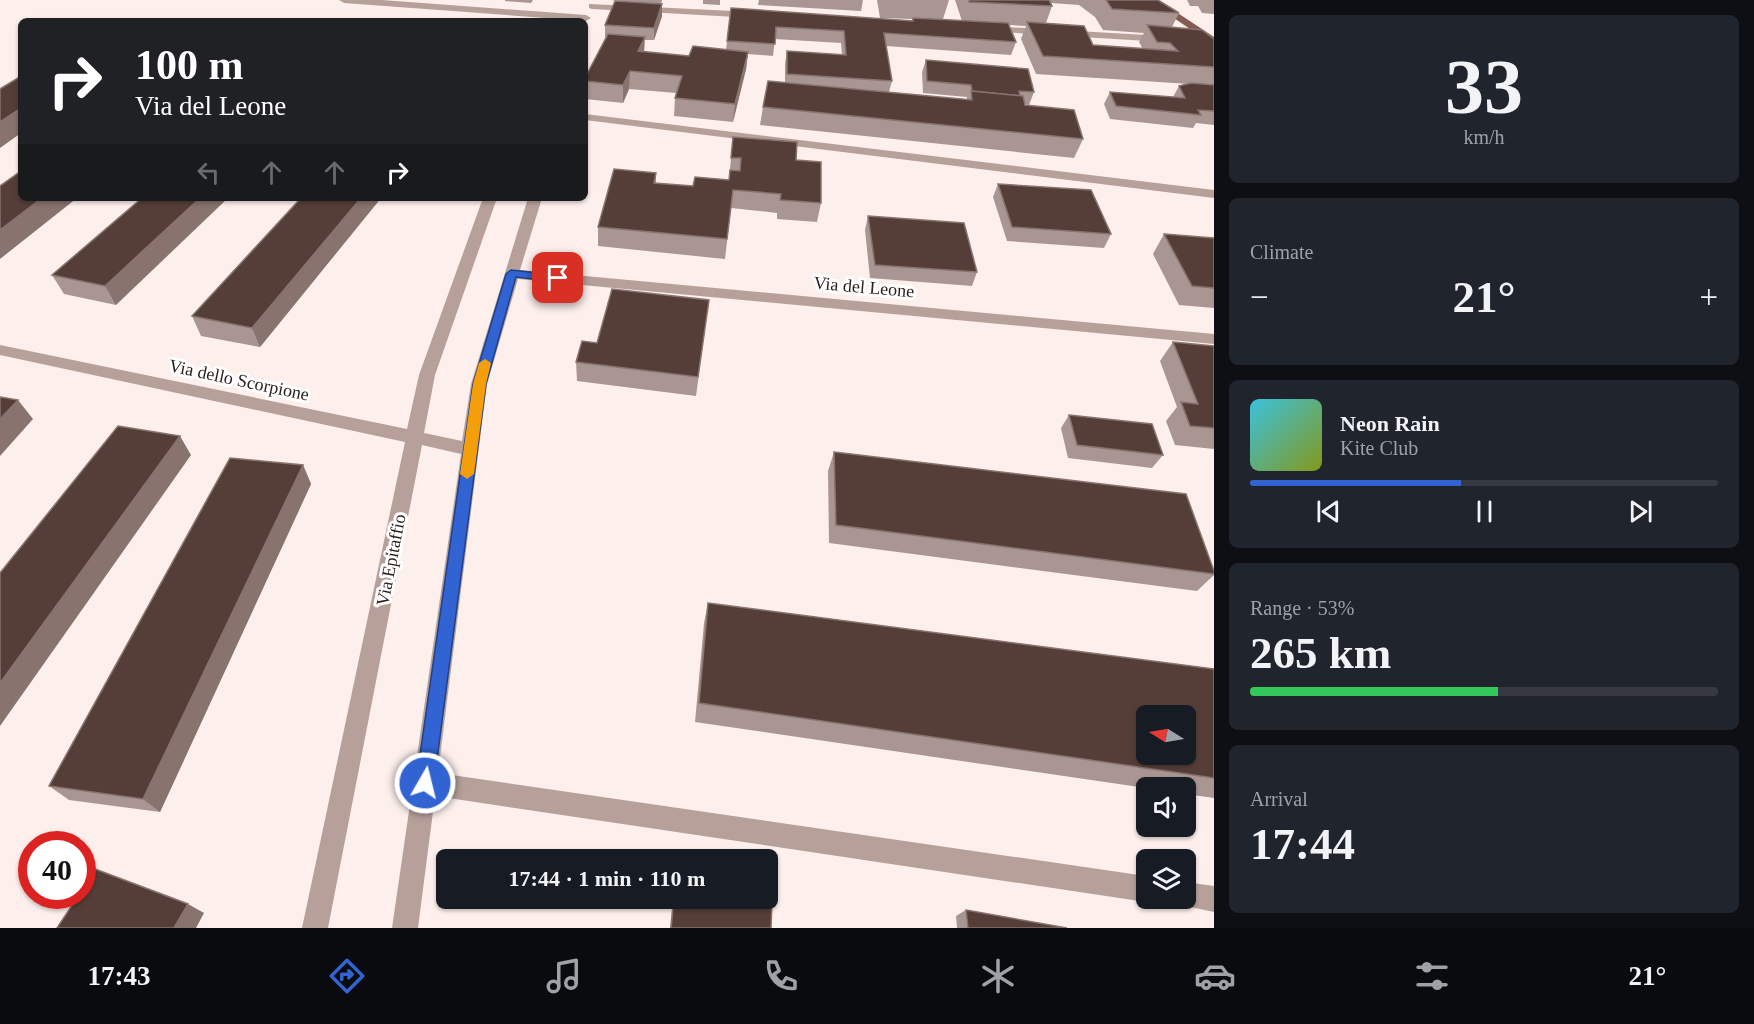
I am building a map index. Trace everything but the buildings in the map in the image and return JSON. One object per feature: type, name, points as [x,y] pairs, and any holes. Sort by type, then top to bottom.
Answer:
[{"type":"main road","points":[[1152,0],[1214,42]]},
{"type":"street","points":[[344,0],[572,18]]},
{"type":"street","points":[[586,18],[593,3],[771,16]]},
{"type":"street","points":[[975,28],[1178,40]]},
{"type":"street","points":[[1190,40],[1214,42]]},
{"type":"street","points":[[588,117],[1214,194]]},
{"type":"street","name":"Via Epitaffio","points":[[315,928],[427,375],[489,201]]},
{"type":"street","points":[[405,928],[479,384],[534,201]]},
{"type":"street","name":"Via del Leone","points":[[511,274],[1214,339]]},
{"type":"street","name":"Via dello Scorpione","points":[[0,350],[470,449]]},
{"type":"street","points":[[425,783],[1136,888]]},
{"type":"street","points":[[1196,897],[1214,899]]},
{"type":"slow traffic","points":[[467,474],[479,384],[485,363]]},
{"type":"route","points":[[425,783],[479,384],[511,274],[558,278]]}]
